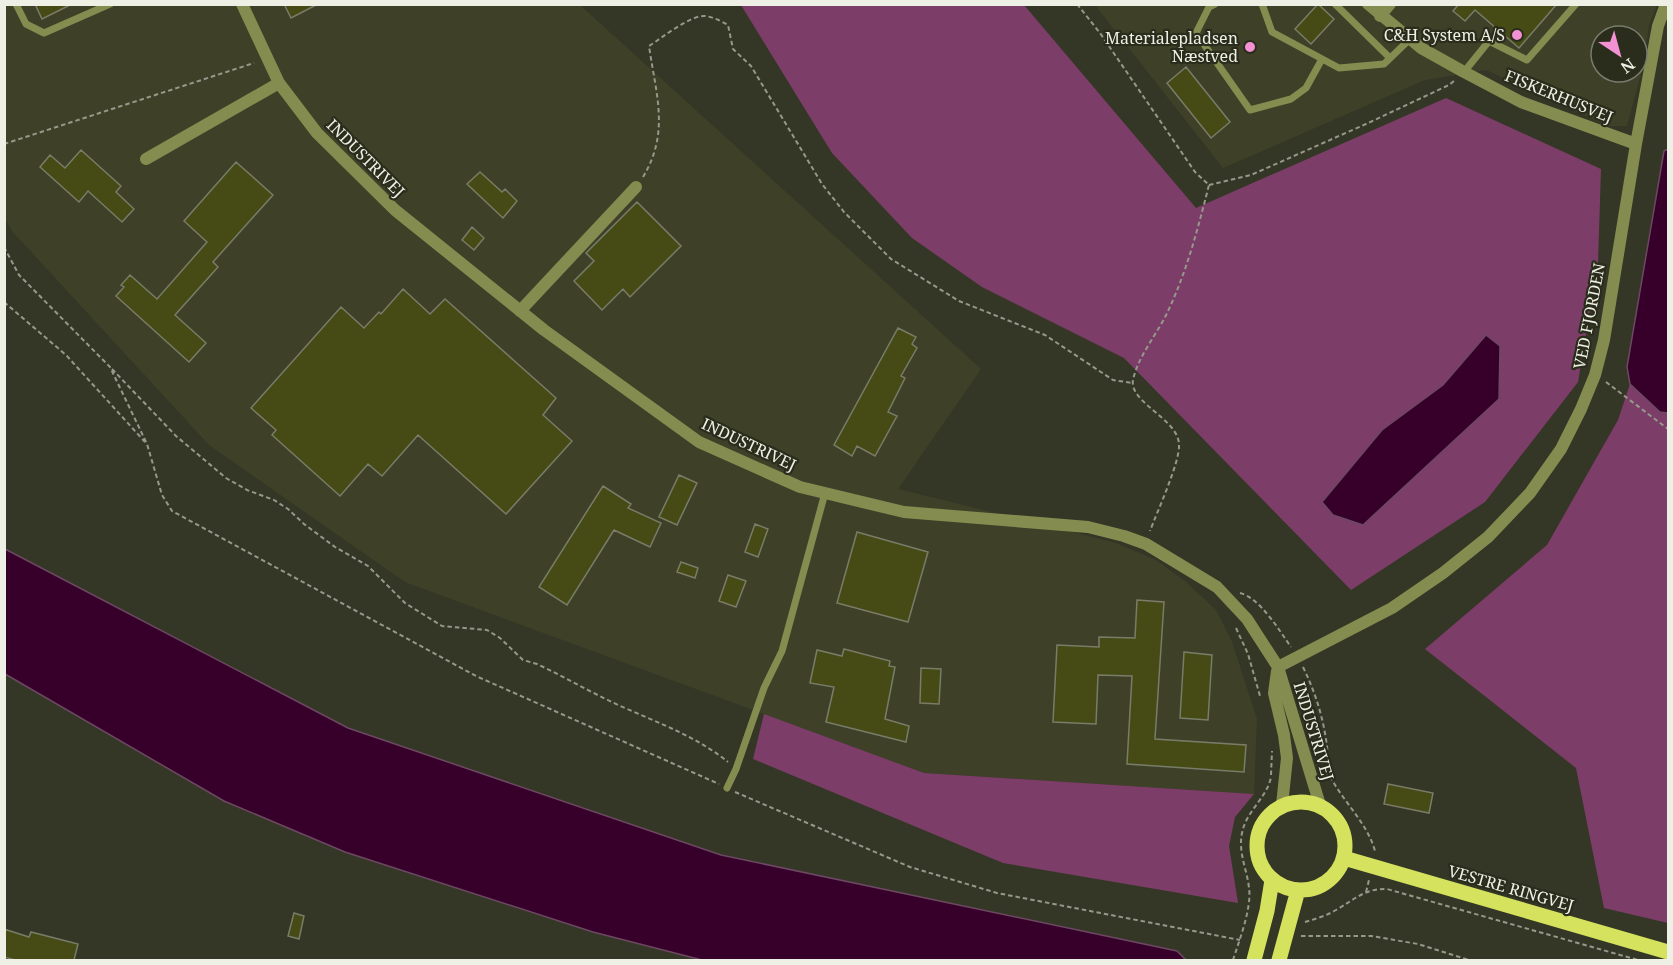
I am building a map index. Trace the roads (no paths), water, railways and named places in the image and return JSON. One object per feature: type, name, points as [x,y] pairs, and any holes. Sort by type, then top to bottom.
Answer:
[{"type":"main road","points":[[1294,801],[1320,805],[1334,817],[1344,833],[1344,858],[1339,869],[1321,885],[1298,890],[1284,887],[1272,880],[1263,869],[1257,855],[1256,840],[1261,826],[1270,814],[1282,805],[1294,801]]},
{"type":"main road","name":"VESTRE RINGVEJ","points":[[1344,858],[1668,952]]},
{"type":"main road","points":[[1254,960],[1267,911],[1272,880]]},
{"type":"main road","points":[[1279,960],[1298,890]]},
{"type":"street","name":"INDUSTRIVEJ","points":[[242,4],[279,83],[317,133],[395,210],[520,310],[699,442],[801,487],[903,513],[1088,527],[1146,544],[1217,587],[1247,619],[1278,667],[1320,805]]},
{"type":"street","name":"FISKERHUSVEJ","points":[[1368,4],[1422,48],[1521,102],[1636,144]]},
{"type":"street","points":[[1380,16],[1390,4]]},
{"type":"street","name":"VED FJORDEN","points":[[1278,667],[1392,608],[1443,573],[1488,537],[1530,493],[1561,450],[1595,375],[1604,340],[1636,144],[1658,26],[1666,4]]},
{"type":"street","points":[[146,159],[279,83]]},
{"type":"street","points":[[520,310],[636,187]]},
{"type":"street","name":"INDUSTRIVEJ","points":[[1278,667],[1274,693],[1287,758],[1282,805]]},
{"type":"lane","points":[[16,4],[26,24],[44,33],[110,4]]},
{"type":"lane","points":[[1215,4],[1209,7],[1196,33],[1250,110],[1291,99],[1306,88],[1322,58]]},
{"type":"lane","points":[[1262,4],[1272,32],[1339,68],[1384,64],[1410,39]]},
{"type":"lane","points":[[1335,4],[1390,58]]},
{"type":"lane","points":[[1464,72],[1489,41],[1527,60],[1576,4]]},
{"type":"lane","points":[[727,788],[736,769],[764,688],[783,651],[825,493]]},
{"type":"place","name":"C&H System A/S","points":[[1517,35]]},
{"type":"place","name":"Materialepladsen Næstved","points":[[1250,47]]}]
